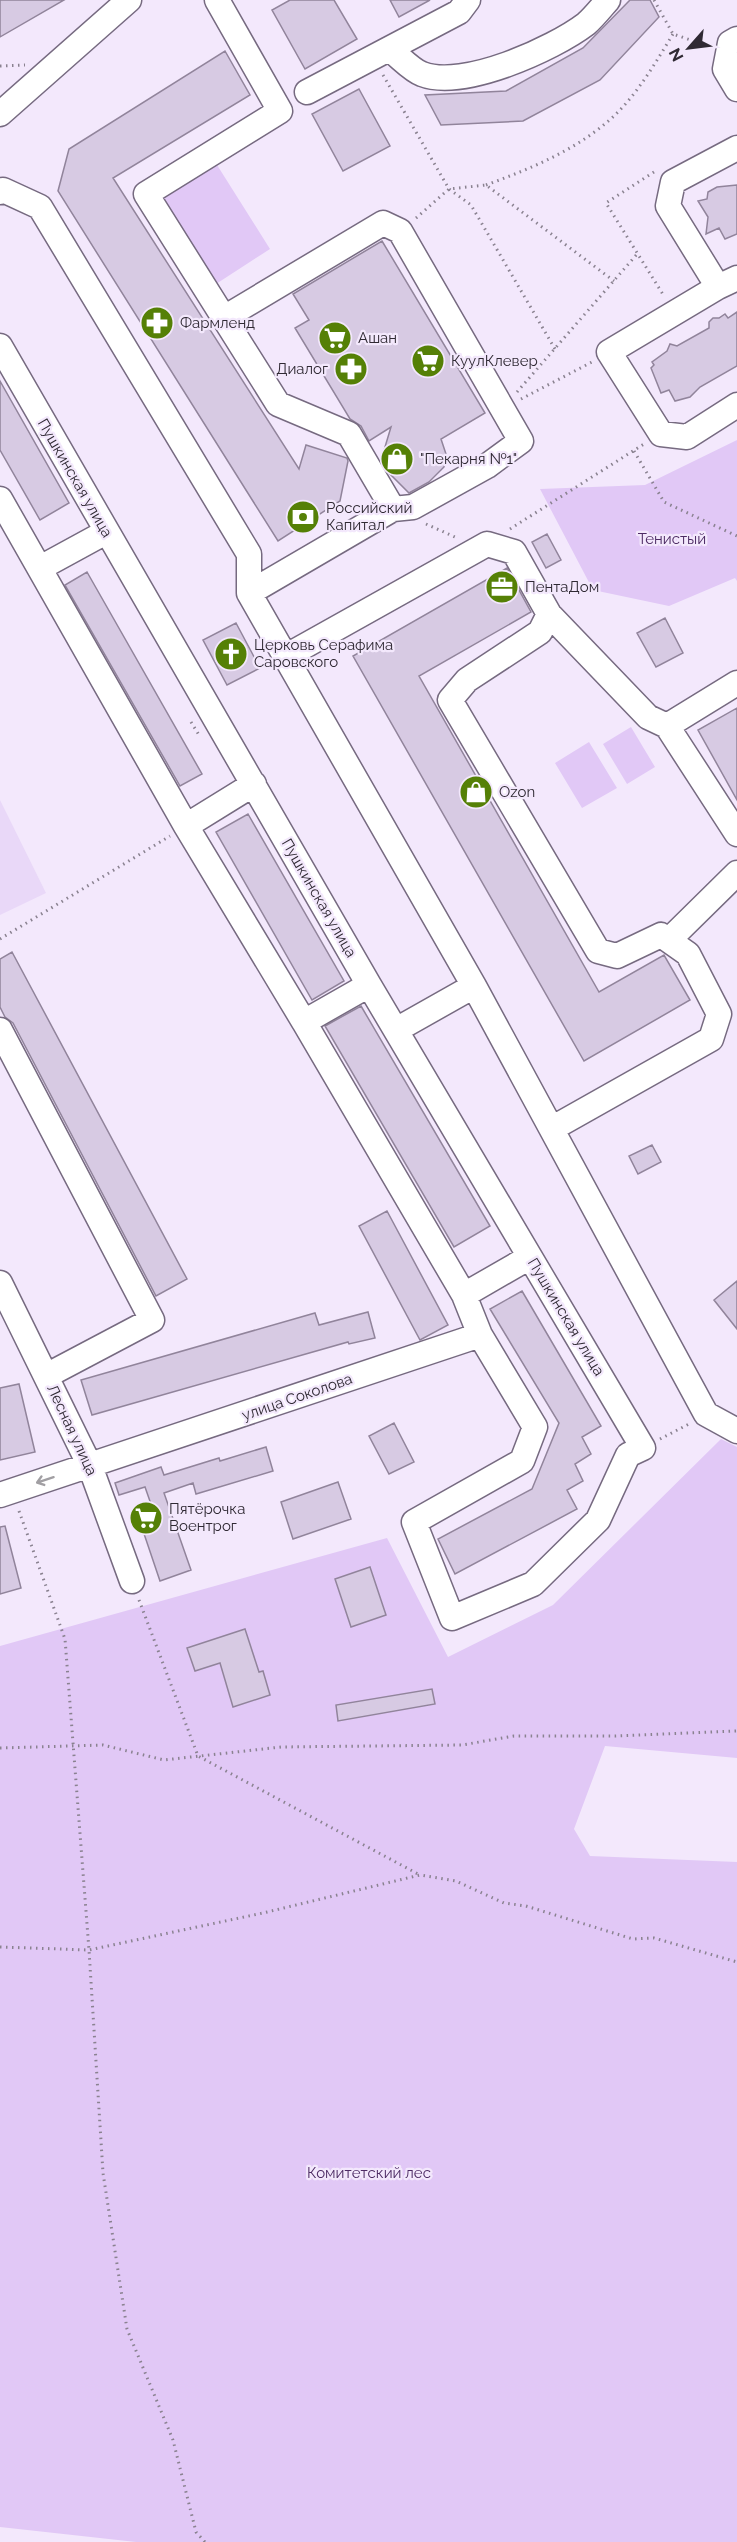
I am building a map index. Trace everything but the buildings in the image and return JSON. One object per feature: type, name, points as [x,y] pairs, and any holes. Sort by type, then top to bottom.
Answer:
[{"type":"street","points":[[0,114],[129,0]]},
{"type":"street","points":[[218,0],[280,111],[146,194],[278,404],[349,434],[393,509]]},
{"type":"street","points":[[307,92],[459,12],[468,0]]},
{"type":"street","points":[[381,53],[422,74],[455,77],[483,71],[531,56],[586,23],[608,0]]},
{"type":"street","points":[[732,46],[725,69],[737,89]]},
{"type":"street","points":[[737,148],[672,182],[668,206],[727,282],[609,352],[661,434],[687,436],[737,405]]},
{"type":"street","points":[[0,192],[3,190],[40,207],[249,554],[249,593],[474,986],[706,1414],[737,1431]]},
{"type":"street","points":[[224,318],[383,223],[400,231],[521,441],[487,466],[413,507],[393,509],[249,593]]},
{"type":"street","name":"Пушкинская улица","points":[[0,346],[369,985],[643,1448]]},
{"type":"street","points":[[0,499],[186,826],[464,1295],[480,1335],[535,1427],[522,1461],[414,1522],[452,1618],[532,1584],[598,1520],[628,1455],[643,1448]]},
{"type":"street","points":[[40,568],[106,532]]},
{"type":"street","points":[[285,657],[483,546],[514,552],[549,614],[648,717],[667,726],[737,834]]},
{"type":"street","points":[[549,614],[540,632],[466,680],[450,700],[598,951],[617,956],[661,935],[688,954],[719,1014],[711,1038],[553,1128]]},
{"type":"street","points":[[667,726],[737,683]]},
{"type":"street","points":[[186,826],[254,784]]},
{"type":"street","points":[[669,940],[737,873]]},
{"type":"street","points":[[304,1022],[369,985]]},
{"type":"street","points":[[396,1030],[474,986]]},
{"type":"street","points":[[0,1030],[152,1320],[46,1376]]},
{"type":"street","points":[[464,1295],[530,1257]]},
{"type":"street","name":"Лесная улица","points":[[0,1283],[90,1466],[132,1581]]},
{"type":"street","name":"улица Соколова","points":[[6,1493],[480,1335]]},
{"type":"path","points":[[654,0],[673,34],[732,46]]},
{"type":"path","points":[[400,231],[449,189],[486,185],[564,153],[614,116],[647,76],[673,34]]},
{"type":"path","points":[[381,53],[449,189],[471,205],[555,349]]},
{"type":"path","points":[[0,66],[32,64]]},
{"type":"path","points":[[662,167],[606,202],[675,313]]},
{"type":"path","points":[[486,185],[614,281]]},
{"type":"path","points":[[504,408],[638,253]]},
{"type":"path","points":[[504,408],[609,352]]},
{"type":"path","points":[[425,524],[483,546],[661,434]]},
{"type":"path","points":[[634,451],[664,502],[737,536]]},
{"type":"path","points":[[0,939],[186,826]]},
{"type":"path","points":[[643,1448],[706,1414]]},
{"type":"path","points":[[6,1493],[65,1639],[71,1746],[89,1950],[103,2173],[126,2329],[173,2440],[196,2532],[205,2542]]},
{"type":"path","points":[[132,1581],[198,1756],[420,1875],[456,1881],[504,1903],[526,1906],[633,1939],[654,1938],[737,1962]]},
{"type":"path","points":[[0,1748],[103,1744],[164,1760],[281,1747],[462,1744],[514,1736],[615,1736],[737,1731]]},
{"type":"path","points":[[0,1947],[89,1950],[263,1913],[420,1875]]},
{"type":"shaded area","points":[[0,800],[46,893],[0,915]]},
{"type":"green space","points":[[212,157],[270,249],[216,284],[158,192]]},
{"type":"green space","name":"Тенистый","points":[[737,440],[737,581],[735,578],[669,606],[593,590],[540,489],[645,485]]},
{"type":"green space","points":[[631,727],[655,767],[627,784],[603,744]]},
{"type":"green space","points":[[589,742],[617,788],[582,808],[555,763]]},
{"type":"green space","name":"Комитетский лес","points":[[721,1439],[737,1447],[737,1758],[605,1746],[574,1829],[590,1856],[737,1862],[737,2542],[136,2542],[0,2527],[0,1646],[387,1538],[448,1657],[553,1605]]},
{"type":"place","name":"Фармленд","points":[[157,323]]},
{"type":"place","name":"Ашан","points":[[335,338]]},
{"type":"place","name":"КуулКлевер","points":[[428,361]]},
{"type":"place","name":"Диалог","points":[[351,369]]},
{"type":"place","name":"\"Пекарня №1\"","points":[[397,459]]},
{"type":"place","name":"Российский Капитал","points":[[303,517]]},
{"type":"place","name":"ПентаДом","points":[[502,587]]},
{"type":"place","name":"Церковь Серафима Саровского","points":[[231,654]]},
{"type":"place","name":"Ozon","points":[[476,792]]},
{"type":"place","name":"Пятёрочка Воентрог","points":[[146,1518]]}]
